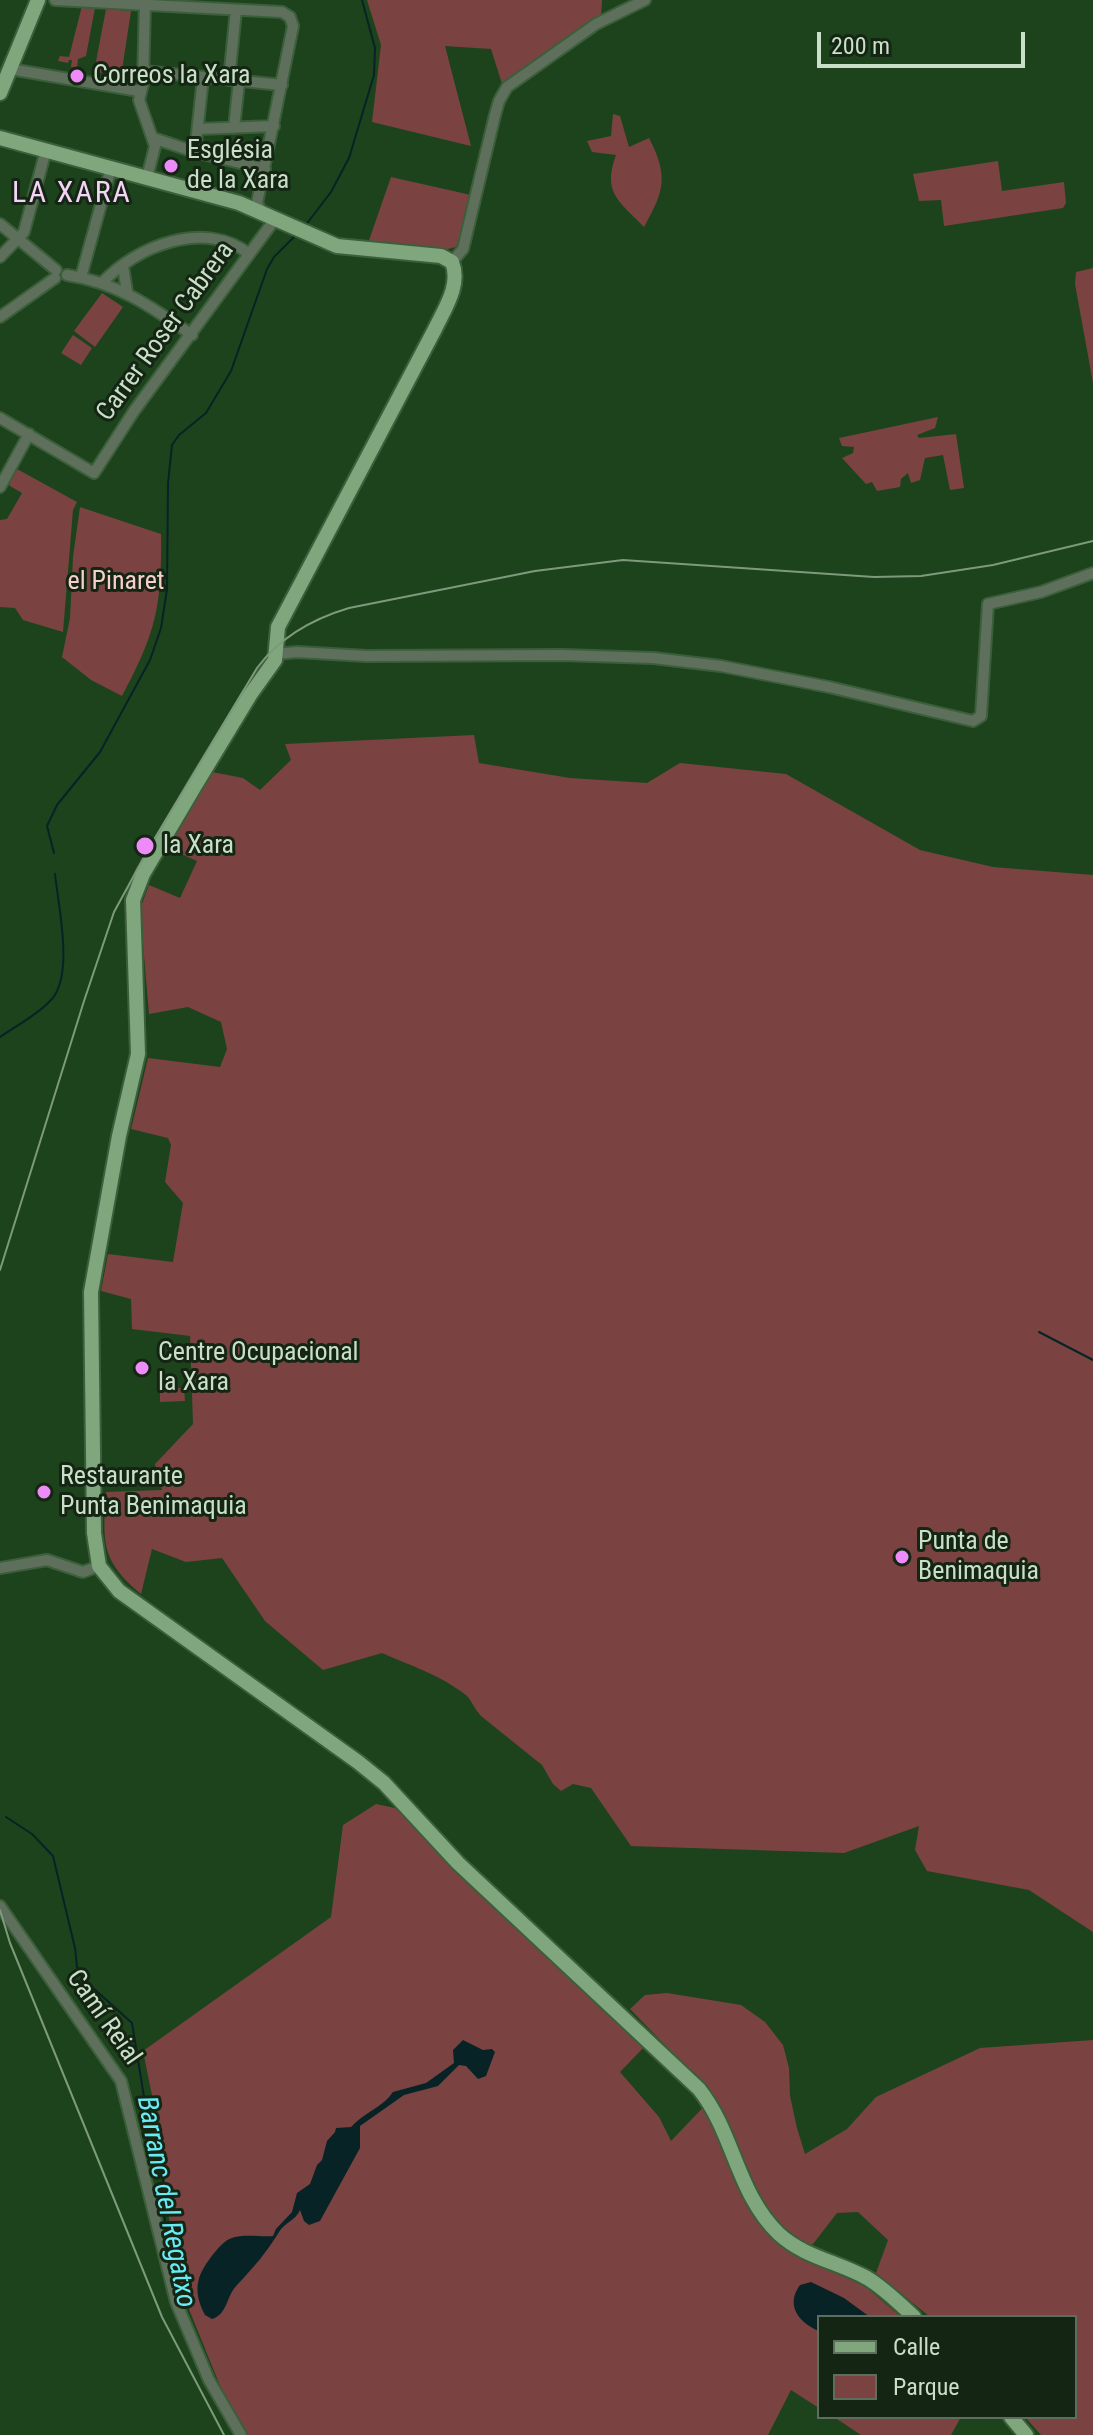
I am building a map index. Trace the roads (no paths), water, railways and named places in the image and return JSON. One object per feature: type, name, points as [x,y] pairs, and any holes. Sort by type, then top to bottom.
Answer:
[{"type":"main road","points":[[0,93],[38,0]]},
{"type":"main road","points":[[0,138],[255,206],[346,248],[430,254],[452,262],[456,280],[444,309],[278,626],[276,654],[149,865],[133,900],[138,1054],[119,1136],[91,1292],[94,1533],[99,1566],[119,1591],[373,1773],[458,1863],[699,2089],[712,2109],[744,2185],[779,2234],[807,2253],[871,2281],[912,2315]]},
{"type":"main road","points":[[1013,2419],[1026,2435]]},
{"type":"street","points":[[55,0],[282,12],[291,19],[293,26],[282,85],[255,206]]},
{"type":"street","points":[[452,262],[463,249],[495,115],[507,87],[596,24],[645,0]]},
{"type":"street","points":[[145,3],[143,71],[139,91],[140,104],[155,146],[147,178]]},
{"type":"street","points":[[234,128],[236,10]]},
{"type":"street","points":[[10,69],[139,91]]},
{"type":"street","points":[[143,71],[282,85]]},
{"type":"street","points":[[195,152],[203,78]]},
{"type":"street","points":[[198,129],[274,126]]},
{"type":"street","points":[[153,138],[265,169]]},
{"type":"street","points":[[0,257],[24,232],[46,150]]},
{"type":"street","points":[[81,277],[111,168]]},
{"type":"street","name":"Carrer Roser Cabrera","points":[[29,434],[94,473],[113,441],[249,254],[282,221]]},
{"type":"street","points":[[0,224],[59,274],[81,277],[127,292],[192,335]]},
{"type":"street","points":[[102,283],[123,266],[181,238],[217,240],[249,254]]},
{"type":"street","points":[[123,266],[127,292]]},
{"type":"street","points":[[0,317],[59,274]]},
{"type":"street","points":[[0,418],[29,434],[0,487]]},
{"type":"street","points":[[276,654],[653,658],[721,666],[829,687],[973,721],[981,716],[988,604],[1041,592],[1093,573]]},
{"type":"street","points":[[0,1568],[47,1560],[83,1572],[99,1566]]},
{"type":"street","name":"Camí Reial","points":[[0,1906],[123,2086],[176,2302],[209,2380],[241,2435]]},
{"type":"water","points":[[463,2040],[495,2052],[486,2076],[478,2079],[466,2066],[459,2065],[438,2086],[404,2095],[360,2126],[360,2148],[320,2221],[309,2225],[300,2210],[233,2289],[221,2313],[212,2319],[205,2315],[198,2297],[198,2281],[219,2247],[235,2237],[273,2236],[292,2212],[297,2193],[310,2184],[327,2141],[336,2128],[351,2127],[393,2092],[426,2083],[454,2063],[453,2050]]},
{"type":"water","points":[[811,2282],[844,2298],[867,2315],[817,2315],[817,2330],[812,2328],[800,2318],[794,2306],[800,2285]]},
{"type":"waterway","name":"Barranc del Regatxo","points":[[305,226],[331,192],[349,158],[374,75],[375,48],[362,0]]},
{"type":"waterway","name":"Barranc del Regatxo","points":[[54,853],[47,826],[57,805],[100,752],[150,660],[161,628],[167,589],[168,483],[172,445],[179,435],[206,413],[231,371],[267,269],[274,257],[295,236]]},
{"type":"waterway","name":"Barranc del Regatxo","points":[[0,1037],[39,1011],[58,990],[62,975],[63,940],[55,874]]},
{"type":"waterway","points":[[1039,1332],[1093,1360]]},
{"type":"waterway","name":"Barranc del Regatxo","points":[[6,1817],[32,1834],[53,1856],[77,1967],[83,1979],[132,2023],[144,2097],[163,2163],[163,2209],[174,2274]]},
{"type":"tram line","points":[[0,1270],[114,912],[257,668],[286,638],[322,618],[349,608],[535,571],[623,560],[874,577],[921,576],[993,565],[1093,541]]},
{"type":"tram line","points":[[0,1910],[10,1943],[162,2317],[224,2435]]},
{"type":"place","name":"Correos la Xara","points":[[77,76]]},
{"type":"place","name":"Església de la Xara","points":[[171,166]]},
{"type":"place","name":"la Xara","points":[[145,846]]},
{"type":"place","name":"Centre Ocupacional la Xara","points":[[142,1368]]},
{"type":"place","name":"Restaurante Punta Benimaquia","points":[[44,1492]]},
{"type":"place","name":"Punta de Benimaquia","points":[[902,1557]]},
{"type":"district","name":"LA XARA","points":[[72,194]]},
{"type":"park label","name":"el Pinaret","points":[[116,582]]}]
